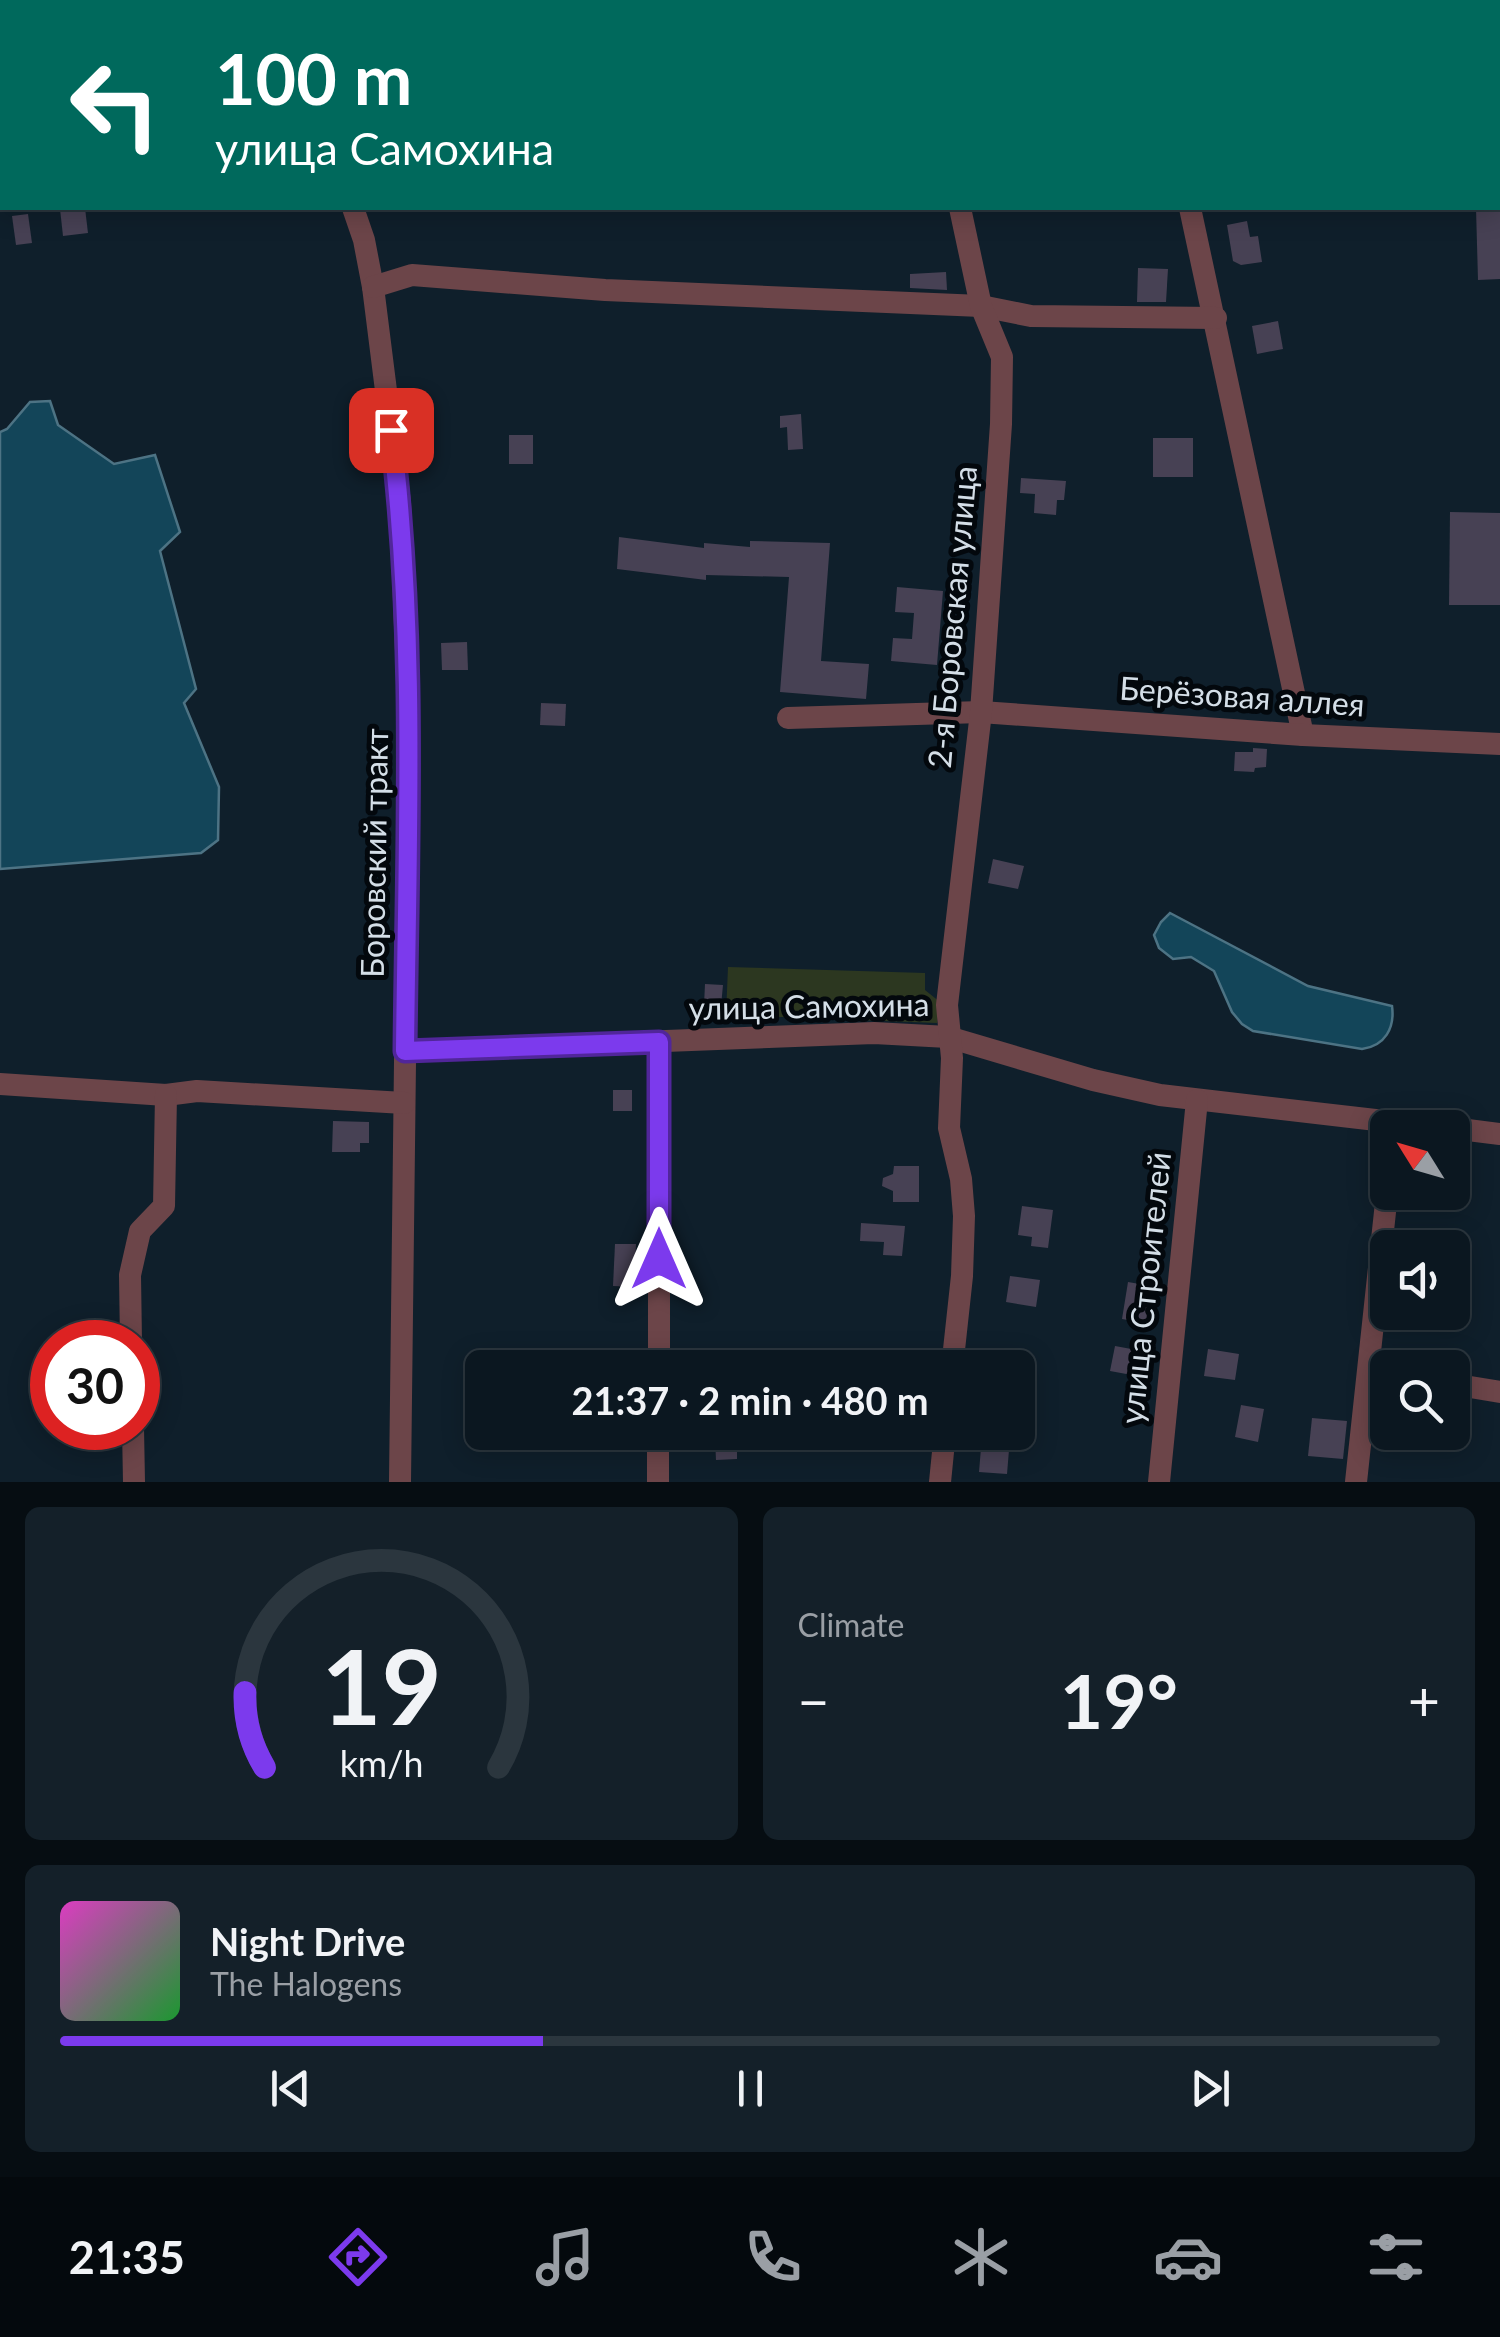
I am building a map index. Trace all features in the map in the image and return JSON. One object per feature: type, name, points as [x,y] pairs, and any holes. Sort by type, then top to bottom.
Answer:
[{"type":"street","name":"Боровский тракт","points":[[354,210],[373,287],[400,502],[409,726],[400,1482]]},
{"type":"street","name":"2-я Боровская улица","points":[[954,1350],[964,1216],[961,1179],[949,1128],[952,1058],[948,1005],[981,712],[1002,357],[982,306],[960,210]]},
{"type":"street","points":[[1190,210],[1303,734]]},
{"type":"street","points":[[373,287],[412,275],[604,290],[982,306],[1031,316],[1216,318]]},
{"type":"street","name":"Берёзовая аллея","points":[[788,718],[981,712],[1500,744]]},
{"type":"street","name":"улица Самохина","points":[[405,1051],[874,1033],[948,1037],[1094,1080],[1197,1100],[1370,1122]]},
{"type":"street","points":[[658,1350],[659,1042]]},
{"type":"street","points":[[0,1084],[166,1095],[197,1091],[404,1103]]},
{"type":"street","points":[[131,1320],[130,1275],[140,1231],[164,1206],[166,1095]]},
{"type":"street","name":"улица Строителей","points":[[1160,1482],[1197,1100]]},
{"type":"street","points":[[1470,1130],[1500,1134]]},
{"type":"street","points":[[1379,1350],[1387,1210]]},
{"type":"street","points":[[1470,1387],[1500,1392]]},
{"type":"street","points":[[1356,1482],[1370,1412]]},
{"type":"street","points":[[133,1450],[134,1482]]},
{"type":"street","points":[[658,1450],[658,1482]]},
{"type":"street","points":[[940,1482],[943,1450]]},
{"type":"green space","points":[[728,967],[925,973],[925,990],[940,1002],[937,1023],[726,1015]]},
{"type":"water","points":[[50,401],[58,425],[114,464],[155,455],[180,532],[160,551],[196,689],[184,703],[219,787],[218,840],[201,853],[0,869],[0,432],[30,402]]},
{"type":"water","points":[[1170,913],[1308,986],[1392,1006],[1387,1035],[1362,1049],[1253,1031],[1232,1012],[1214,971],[1191,957],[1173,959],[1159,948],[1154,935]]},
{"type":"building","points":[[60,210],[85,210],[88,233],[63,236]]},
{"type":"building","points":[[1476,210],[1500,210],[1500,279],[1478,280]]},
{"type":"building","points":[[28,214],[32,243],[16,245],[12,216]]},
{"type":"building","points":[[1247,221],[1250,237],[1258,236],[1262,262],[1241,265],[1233,261],[1227,225]]},
{"type":"building","points":[[1138,268],[1168,269],[1166,302],[1137,302]]},
{"type":"building","points":[[946,272],[947,290],[910,288],[910,274]]},
{"type":"building","points":[[1278,321],[1283,349],[1257,354],[1252,326]]},
{"type":"building","points":[[801,414],[803,449],[788,450],[787,427],[780,428],[780,416]]},
{"type":"building","points":[[509,435],[533,435],[533,464],[509,464]]},
{"type":"building","points":[[1153,438],[1193,438],[1193,477],[1153,477]]},
{"type":"building","points":[[1021,478],[1066,481],[1064,500],[1057,500],[1056,515],[1034,513],[1035,494],[1020,493]]},
{"type":"building","points":[[1450,512],[1500,513],[1500,605],[1449,605]]},
{"type":"building","points":[[619,537],[704,548],[704,543],[750,547],[750,541],[830,543],[821,661],[869,664],[866,699],[780,692],[789,577],[706,575],[706,580],[617,569]]},
{"type":"building","points":[[897,587],[943,591],[937,665],[891,661],[893,638],[912,639],[914,613],[895,612]]},
{"type":"building","points":[[467,642],[468,670],[442,670],[441,643]]},
{"type":"building","points":[[541,703],[566,704],[565,726],[540,725]]},
{"type":"building","points":[[1253,748],[1267,749],[1266,767],[1255,768],[1254,772],[1234,771],[1235,752],[1253,752]]},
{"type":"building","points":[[993,859],[1024,866],[1018,889],[988,883]]},
{"type":"building","points":[[705,984],[723,985],[721,1006],[704,1005]]},
{"type":"building","points":[[613,1090],[632,1090],[632,1111],[613,1111]]},
{"type":"building","points":[[333,1121],[369,1122],[369,1143],[360,1143],[360,1152],[332,1152]]},
{"type":"building","points":[[894,1166],[919,1166],[919,1202],[893,1202],[893,1191],[882,1186],[883,1178],[893,1174]]},
{"type":"building","points":[[1022,1206],[1053,1210],[1048,1248],[1031,1246],[1032,1237],[1018,1235]]},
{"type":"building","points":[[861,1223],[905,1226],[902,1256],[883,1255],[884,1242],[860,1241]]},
{"type":"building","points":[[615,1244],[636,1244],[634,1287],[613,1286]]},
{"type":"building","points":[[1010,1276],[1040,1280],[1036,1307],[1006,1302]]},
{"type":"building","points":[[1128,1282],[1157,1287],[1151,1324],[1122,1319]]},
{"type":"building","points":[[1115,1346],[1153,1353],[1148,1378],[1110,1371]]},
{"type":"building","points":[[1208,1349],[1239,1354],[1235,1380],[1204,1376]]},
{"type":"building","points":[[1241,1405],[1264,1409],[1258,1442],[1235,1437]]},
{"type":"building","points":[[1312,1418],[1347,1421],[1343,1459],[1308,1456]]},
{"type":"building","points":[[716,1450],[737,1450],[737,1459],[716,1460]]},
{"type":"building","points":[[981,1450],[1009,1450],[1007,1474],[979,1472]]},
{"type":"route","points":[[391,430],[400,502],[409,726],[405,1051],[659,1042],[659,1259]]}]
